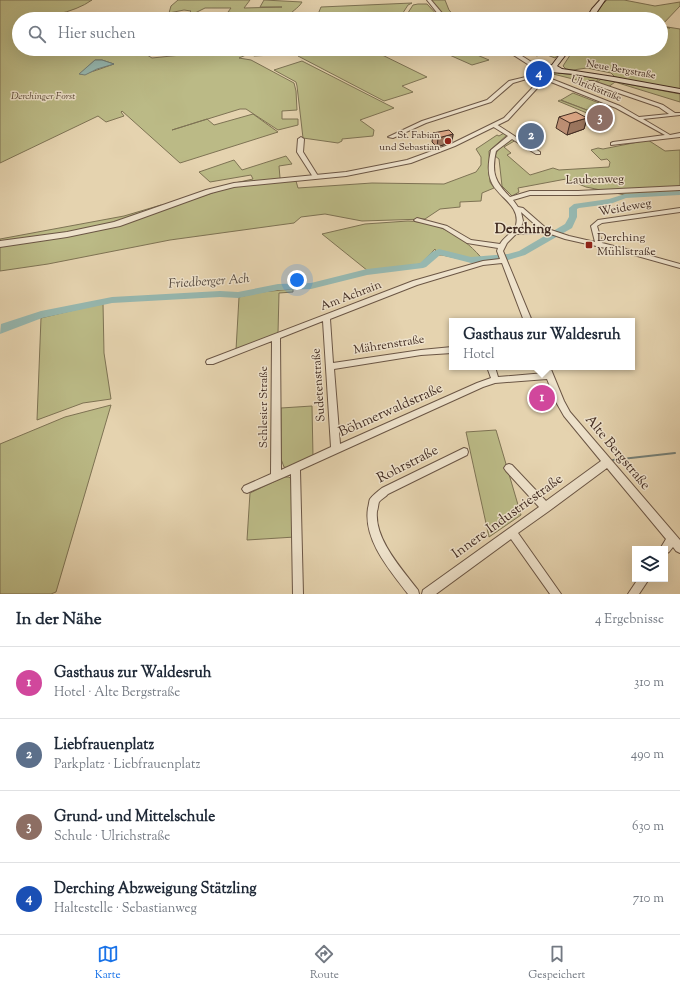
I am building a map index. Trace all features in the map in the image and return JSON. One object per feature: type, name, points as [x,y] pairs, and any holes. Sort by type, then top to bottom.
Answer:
[{"type":"main road","points":[[593,12],[603,0]]},
{"type":"main road","points":[[552,69],[562,56]]},
{"type":"main road","name":"Neue Bergstraße","points":[[552,69],[651,85],[680,92]]},
{"type":"street","points":[[429,0],[438,12]]},
{"type":"street","points":[[0,244],[73,233],[131,219],[218,188],[370,170],[409,162],[453,145],[510,116],[552,69],[531,64],[518,56]]},
{"type":"street","points":[[391,137],[424,122],[492,100],[511,82],[530,77],[544,78]]},
{"type":"street","name":"Ulrichstraße","points":[[544,78],[618,107],[668,135]]},
{"type":"street","name":"Ulrichstraße","points":[[591,82],[661,106],[673,114]]},
{"type":"street","name":"Ulrichstraße","points":[[640,118],[680,114]]},
{"type":"street","points":[[494,125],[538,153]]},
{"type":"street","points":[[501,246],[516,232],[520,225],[516,208],[511,200],[494,183],[492,164],[494,150],[514,137],[540,133]]},
{"type":"street","points":[[613,144],[668,135],[680,135]]},
{"type":"street","points":[[301,139],[300,152],[315,176]]},
{"type":"street","name":"Laubenweg","points":[[511,200],[530,193],[578,193],[680,188]]},
{"type":"street","points":[[516,208],[521,209],[544,230],[555,234],[624,250],[680,266]]},
{"type":"street","name":"Weideweg","points":[[599,244],[594,226],[600,221],[680,210]]},
{"type":"street","points":[[417,220],[444,227],[469,242],[501,246]]},
{"type":"street","points":[[516,232],[544,230]]},
{"type":"street","points":[[501,246],[503,259],[527,318]]},
{"type":"street","name":"Am Achrain","points":[[210,362],[437,276],[503,259]]},
{"type":"street","name":"Sudetenstraße","points":[[326,318],[336,450]]},
{"type":"street","name":"Schlesier Straße","points":[[276,338],[276,476]]},
{"type":"street","name":"Mährenstraße","points":[[330,366],[357,364],[432,350],[449,350]]},
{"type":"street","points":[[492,370],[495,380]]},
{"type":"street","name":"Alte Bergstraße","points":[[547,370],[567,414],[606,463],[680,548]]},
{"type":"street","name":"Böhmerwaldstraße","points":[[247,489],[480,385],[495,380],[550,376]]},
{"type":"street","name":"Rohrstraße","points":[[414,594],[376,535],[372,518],[374,501],[384,492],[464,452]]},
{"type":"street","name":"Innere Industriestraße","points":[[427,594],[606,463]]},
{"type":"street","points":[[296,468],[298,594]]},
{"type":"street","points":[[509,468],[546,508]]},
{"type":"street","points":[[512,532],[556,594]]},
{"type":"street","points":[[667,546],[672,539]]},
{"type":"street","points":[[633,594],[642,582]]},
{"type":"green space","name":"Derchinger Forst","points":[[0,0],[92,0],[85,5],[67,12],[12,12],[12,56],[149,56],[152,58],[171,56],[244,56],[239,58],[251,60],[294,83],[297,110],[282,111],[282,119],[298,119],[298,125],[278,130],[246,109],[240,109],[207,119],[214,125],[253,114],[278,132],[180,163],[122,111],[121,112],[124,116],[106,122],[98,116],[0,163]],"holes":[[[95,60],[102,60],[114,64],[92,71],[80,74]]]},
{"type":"green space","points":[[178,0],[250,0],[244,8],[282,7],[260,7],[264,0],[302,2],[292,12],[228,12],[231,8],[205,8],[197,12],[184,10],[169,12],[171,6]]},
{"type":"green space","points":[[431,0],[445,0],[451,12],[441,12]]},
{"type":"green space","points":[[607,0],[624,0],[655,6],[680,2],[680,6],[668,19],[668,12],[598,12]]},
{"type":"green space","points":[[412,3],[408,5],[404,12],[319,12],[321,7]]},
{"type":"green space","points":[[427,4],[434,12],[408,12],[413,5]]},
{"type":"green space","points":[[668,27],[680,29],[680,90],[615,77],[611,73],[587,68],[573,70],[566,69],[563,66],[569,56],[668,56],[668,28],[670,28]]},
{"type":"green space","points":[[298,56],[384,56],[427,77],[402,86],[413,92],[384,101]]},
{"type":"green space","points":[[452,56],[480,56],[489,60],[472,65]]},
{"type":"green space","points":[[302,61],[394,108],[360,120],[374,130],[373,136],[342,139],[342,141],[338,143],[303,138],[296,82],[274,70]]},
{"type":"green space","points":[[560,72],[563,73],[558,73],[599,78],[596,82],[588,80],[585,82],[553,74],[549,77],[552,73]]},
{"type":"green space","points":[[601,79],[680,94],[680,102],[615,82],[607,88],[596,83]]},
{"type":"green space","points":[[573,93],[599,103],[587,110],[561,100]]},
{"type":"green space","points":[[560,100],[600,115],[607,120],[602,121],[603,123],[593,123],[586,118],[594,116],[558,101]]},
{"type":"green space","points":[[504,133],[507,135],[489,151],[490,182],[494,188],[482,193],[481,201],[460,202],[460,207],[440,209],[425,219],[362,221],[325,214],[301,217],[294,223],[170,240],[48,264],[0,271],[0,239],[124,216],[161,205],[168,208],[218,191],[226,185],[253,179],[251,175],[210,182],[199,172],[234,160],[242,170],[286,156],[292,164],[279,166],[280,178],[285,181],[296,181],[298,188],[372,183],[444,184],[476,172],[481,165],[481,157],[476,149],[497,135],[499,136]]},
{"type":"green space","points":[[513,138],[516,140],[504,147],[511,153],[507,155],[530,175],[553,168],[559,170],[609,167],[610,162],[607,159],[601,160],[591,150],[598,148],[603,149],[648,140],[665,151],[680,150],[680,192],[630,196],[586,187],[566,179],[518,188],[519,192],[512,196],[502,186],[499,159],[495,156],[500,148]]},
{"type":"green space","points":[[408,221],[430,224],[450,232],[477,252],[484,261],[470,261],[437,255],[435,249],[421,264],[368,271],[322,234],[365,224]]},
{"type":"green space","points":[[293,289],[293,292],[279,293],[278,333],[236,350],[239,297],[261,292]]},
{"type":"green space","points":[[103,303],[104,353],[111,399],[83,403],[37,420],[41,318]]},
{"type":"green space","points":[[111,405],[56,592],[51,594],[0,594],[0,444],[65,417]]},
{"type":"green space","points":[[312,406],[313,457],[288,468],[284,467],[281,459],[281,408]]},
{"type":"green space","points":[[496,430],[521,515],[489,537],[466,432]]},
{"type":"green space","points":[[284,477],[289,477],[291,479],[295,537],[247,540],[250,493]]},
{"type":"water","points":[[95,60],[102,60],[114,64],[97,69],[85,75],[79,74]]},
{"type":"building","points":[[576,112],[587,118],[570,123],[559,117]]},
{"type":"building","points":[[449,130],[453,134],[438,138],[433,133]]},
{"type":"waterway","name":"Friedberger Ach","points":[[0,330],[41,315],[112,300],[220,294],[238,295],[278,287],[311,286],[367,272],[423,265],[439,252],[471,260],[508,257],[522,253],[569,226],[573,217],[573,208],[577,206],[610,201],[625,196],[680,193]]},
{"type":"waterway","points":[[613,460],[675,453]]},
{"type":"place","name":"Derching Abzweigung Stätzling","points":[[539,74]]},
{"type":"place","name":"Grund- und Mittelschule","points":[[600,118]]},
{"type":"place","name":"Liebfrauenplatz","points":[[531,136]]},
{"type":"place","name":"St. Fabian und Sebastian","points":[[448,141]]},
{"type":"place","name":"Derching Mühlstraße","points":[[589,245]]},
{"type":"place","name":"Gasthaus zur Waldesruh","points":[[542,398]]},
{"type":"district","name":"Derching","points":[[523,230]]}]
